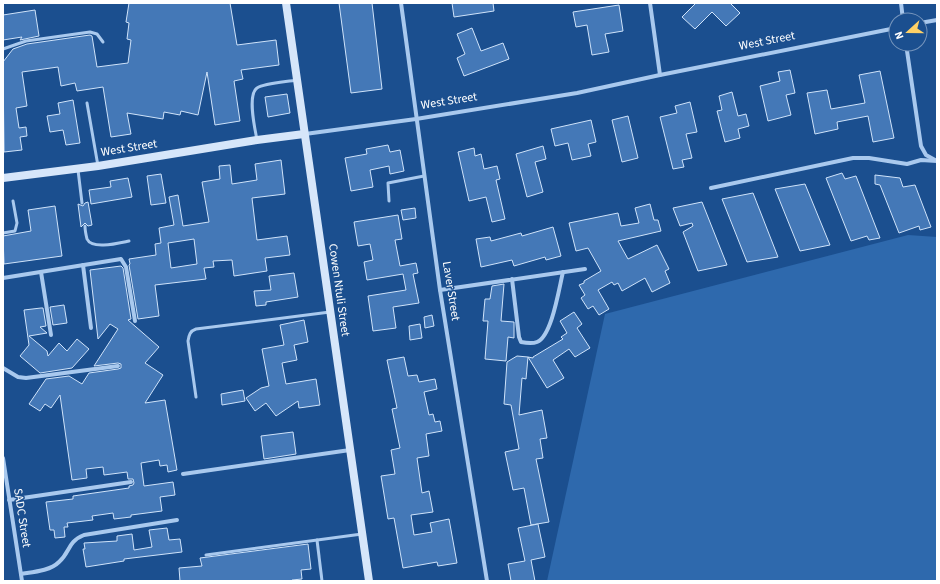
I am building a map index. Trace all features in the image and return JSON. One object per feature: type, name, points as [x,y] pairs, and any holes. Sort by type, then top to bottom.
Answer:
[{"type":"street","name":"Cowen Ntuli Street","points":[[286,3],[369,581]]},
{"type":"street","name":"Laver Street","points":[[401,3],[440,290],[487,581]]},
{"type":"street","points":[[650,3],[660,75]]},
{"type":"street","name":"West Street","points":[[3,178],[98,166],[257,140],[416,119],[577,93],[888,30]]},
{"type":"street","points":[[907,52],[921,146],[926,155],[937,161]]},
{"type":"street","points":[[711,188],[853,158],[869,158],[907,164],[921,160],[937,161]]},
{"type":"street","points":[[3,278],[121,259],[126,267],[135,321]]},
{"type":"street","points":[[83,265],[91,328]]},
{"type":"street","points":[[440,290],[585,269]]},
{"type":"street","points":[[42,272],[51,335]]},
{"type":"street","points":[[512,279],[519,337],[521,342],[536,343],[542,340],[553,316],[563,272]]},
{"type":"street","points":[[3,368],[18,377],[26,378],[118,366]]},
{"type":"street","points":[[183,474],[350,450]]},
{"type":"street","name":"SADC Street","points":[[3,458],[22,581]]},
{"type":"street","points":[[9,500],[131,482]]},
{"type":"street","points":[[21,574],[53,567],[60,561],[76,538],[84,535],[177,520]]},
{"type":"lane","points":[[3,49],[26,41],[90,32],[97,34],[103,42]]},
{"type":"lane","points":[[257,140],[252,99],[253,92],[257,88],[297,80]]},
{"type":"lane","points":[[87,104],[98,166]]},
{"type":"lane","points":[[78,168],[82,203]]},
{"type":"lane","points":[[389,201],[388,183],[424,176]]},
{"type":"lane","points":[[3,233],[15,231],[17,223],[13,201]]},
{"type":"lane","points":[[85,226],[87,240],[99,246],[129,241]]},
{"type":"lane","points":[[196,397],[188,341],[189,334],[192,330],[330,312]]},
{"type":"lane","points":[[206,555],[362,534]]},
{"type":"lane","points":[[317,540],[322,581]]},
{"type":"shaded area","points":[[908,235],[937,237],[937,581],[547,581],[605,314]]},
{"type":"building","points":[[129,3],[230,3],[237,45],[276,40],[279,65],[241,70],[243,79],[234,81],[240,121],[215,125],[207,72],[198,115],[181,111],[180,115],[164,112],[163,119],[127,113],[131,134],[111,137],[103,87],[77,91],[75,83],[61,86],[58,67],[22,72],[27,106],[16,108],[19,128],[26,127],[27,136],[20,137],[22,150],[4,152],[3,62],[13,49],[27,44],[90,35],[92,36],[97,67],[128,63],[131,40],[127,39],[129,23],[126,22]]},
{"type":"building","points":[[339,3],[372,3],[382,89],[351,93]]},
{"type":"building","points":[[452,3],[493,3],[494,11],[454,17]]},
{"type":"building","points":[[696,3],[730,3],[740,13],[726,26],[712,12],[695,29],[682,17]]},
{"type":"building","points":[[619,5],[623,31],[605,34],[609,52],[592,55],[587,25],[576,27],[573,12]]},
{"type":"building","points":[[35,10],[39,36],[20,40],[22,37],[3,40],[3,15]]},
{"type":"building","points":[[472,28],[481,51],[503,43],[509,59],[464,76],[457,58],[465,54],[457,34]]},
{"type":"building","points":[[790,70],[795,93],[786,95],[791,115],[768,121],[760,86],[780,81],[778,72]]},
{"type":"building","points":[[880,71],[894,138],[873,142],[868,116],[837,122],[838,129],[815,134],[807,93],[827,90],[831,109],[865,103],[859,75]]},
{"type":"building","points":[[732,92],[738,116],[746,114],[749,126],[738,129],[740,138],[725,142],[717,111],[722,110],[719,96]]},
{"type":"building","points":[[287,94],[290,113],[268,117],[265,97]]},
{"type":"building","points":[[73,100],[80,143],[66,145],[63,130],[50,132],[47,116],[60,114],[58,103]]},
{"type":"building","points":[[690,102],[697,132],[686,134],[692,158],[682,160],[684,167],[673,169],[660,117],[677,113],[675,106]]},
{"type":"building","points":[[628,116],[638,158],[622,162],[612,120]]},
{"type":"building","points":[[591,120],[596,142],[588,144],[591,156],[572,160],[568,143],[555,146],[551,129]]},
{"type":"building","points":[[388,145],[390,152],[400,150],[404,171],[390,174],[389,166],[370,170],[373,187],[351,191],[345,158],[367,154],[366,149]]},
{"type":"building","points":[[543,146],[546,159],[535,162],[543,192],[527,197],[516,154]]},
{"type":"building","points":[[474,148],[475,156],[481,154],[484,169],[497,166],[500,179],[496,180],[505,219],[492,222],[486,197],[469,201],[458,152]]},
{"type":"building","points":[[281,160],[285,194],[252,198],[257,240],[287,236],[290,255],[265,258],[267,271],[234,276],[232,260],[213,261],[214,267],[204,268],[206,279],[155,285],[159,316],[138,319],[129,259],[156,255],[155,244],[161,243],[159,228],[174,225],[169,197],[178,195],[183,226],[209,222],[202,182],[220,179],[219,166],[230,165],[232,184],[257,180],[255,164]],"holes":[[[194,239],[197,264],[171,268],[168,243]]]},
{"type":"building","points":[[842,173],[845,179],[856,176],[880,238],[869,240],[867,236],[851,241],[826,178]]},
{"type":"building","points":[[161,174],[166,203],[151,205],[147,176]]},
{"type":"building","points":[[875,175],[900,178],[903,187],[915,185],[931,227],[920,230],[919,226],[899,233],[880,185],[875,184]]},
{"type":"building","points":[[128,178],[132,197],[91,204],[89,190],[111,187],[110,181]]},
{"type":"building","points":[[805,184],[830,245],[800,251],[775,189]]},
{"type":"building","points":[[753,193],[778,257],[747,262],[722,199]]},
{"type":"building","points":[[88,202],[92,225],[88,226],[85,223],[81,227],[78,204],[83,206]]},
{"type":"building","points":[[702,202],[727,265],[698,271],[683,232],[693,226],[692,223],[680,226],[673,208]]},
{"type":"building","points":[[650,204],[654,220],[658,220],[661,231],[618,241],[628,259],[657,245],[669,269],[665,271],[670,283],[652,292],[645,278],[622,291],[618,283],[614,285],[612,282],[598,290],[609,309],[599,315],[593,306],[588,309],[581,298],[585,295],[579,285],[601,271],[588,248],[576,251],[569,223],[618,213],[621,226],[639,223],[635,208]]},
{"type":"building","points":[[55,206],[62,256],[4,264],[3,236],[31,231],[28,210]]},
{"type":"building","points":[[415,208],[416,218],[403,220],[401,210]]},
{"type":"building","points":[[398,215],[402,239],[395,240],[400,266],[416,263],[418,273],[413,274],[419,303],[393,307],[396,328],[373,331],[368,296],[406,290],[403,274],[367,280],[364,262],[373,260],[370,244],[358,246],[354,222]]},
{"type":"building","points":[[553,227],[561,256],[546,260],[545,257],[514,266],[512,260],[481,267],[476,239],[490,237],[491,241],[521,233],[522,236]]},
{"type":"building","points":[[121,266],[123,268],[131,319],[128,320],[159,347],[145,363],[163,375],[145,403],[165,400],[177,470],[168,472],[167,465],[160,466],[159,460],[141,463],[144,486],[173,482],[175,495],[160,497],[162,511],[114,519],[113,513],[92,516],[93,520],[67,523],[68,527],[64,527],[65,537],[55,538],[54,530],[50,530],[46,502],[73,499],[73,496],[129,488],[129,486],[133,485],[134,483],[133,479],[128,479],[127,472],[104,475],[103,467],[86,469],[87,478],[72,480],[60,395],[51,408],[45,404],[40,411],[29,404],[46,379],[69,376],[82,384],[89,373],[121,368],[121,364],[118,363],[94,366],[118,329],[110,324],[98,339],[90,270]]},
{"type":"building","points":[[294,273],[298,297],[266,302],[266,305],[256,306],[254,291],[271,290],[269,276]]},
{"type":"building","points":[[504,284],[501,321],[514,322],[514,338],[508,337],[506,361],[485,359],[488,321],[483,321],[485,299],[490,299],[492,286]]},
{"type":"building","points":[[64,305],[67,323],[53,325],[50,307]]},
{"type":"building","points":[[43,308],[46,326],[40,327],[47,333],[29,336],[47,351],[48,356],[59,343],[67,351],[77,339],[89,349],[72,368],[40,373],[20,356],[29,345],[24,310]]},
{"type":"building","points":[[574,312],[582,324],[577,328],[590,348],[575,357],[569,349],[553,360],[564,378],[547,388],[528,357],[533,358],[563,339],[561,337],[567,333],[560,321]]},
{"type":"building","points":[[432,315],[434,326],[425,328],[424,317]]},
{"type":"building","points":[[304,320],[308,342],[294,345],[297,360],[282,363],[286,384],[316,379],[320,405],[299,408],[298,401],[276,416],[266,403],[255,411],[246,398],[261,388],[269,386],[262,349],[284,345],[280,325]]},
{"type":"building","points":[[420,324],[422,338],[410,340],[409,326]]},
{"type":"building","points":[[517,356],[528,357],[526,379],[522,378],[519,415],[542,410],[547,438],[540,439],[543,458],[536,459],[549,522],[531,525],[524,488],[513,490],[505,452],[519,449],[511,405],[504,404],[507,362]]},
{"type":"building","points":[[404,357],[408,376],[417,375],[419,382],[435,379],[437,389],[424,392],[429,415],[433,414],[435,422],[440,421],[442,431],[426,434],[429,456],[417,458],[422,493],[429,491],[433,512],[411,515],[414,535],[432,532],[430,523],[449,519],[457,563],[438,566],[437,562],[403,568],[394,518],[388,519],[381,476],[395,474],[391,450],[400,448],[392,409],[397,408],[387,360]]},
{"type":"building","points":[[243,390],[245,401],[222,405],[221,394]]},
{"type":"building","points":[[293,432],[296,454],[264,459],[261,436]]},
{"type":"building","points":[[538,524],[545,557],[531,560],[535,581],[511,581],[508,564],[525,561],[518,528]]},
{"type":"building","points":[[167,528],[169,540],[180,539],[182,552],[124,559],[124,561],[86,567],[83,549],[85,549],[84,543],[117,541],[117,536],[132,534],[134,550],[152,547],[149,530]]},
{"type":"building","points":[[308,544],[311,569],[301,570],[302,579],[292,581],[180,581],[179,568],[202,566],[200,558]]}]
